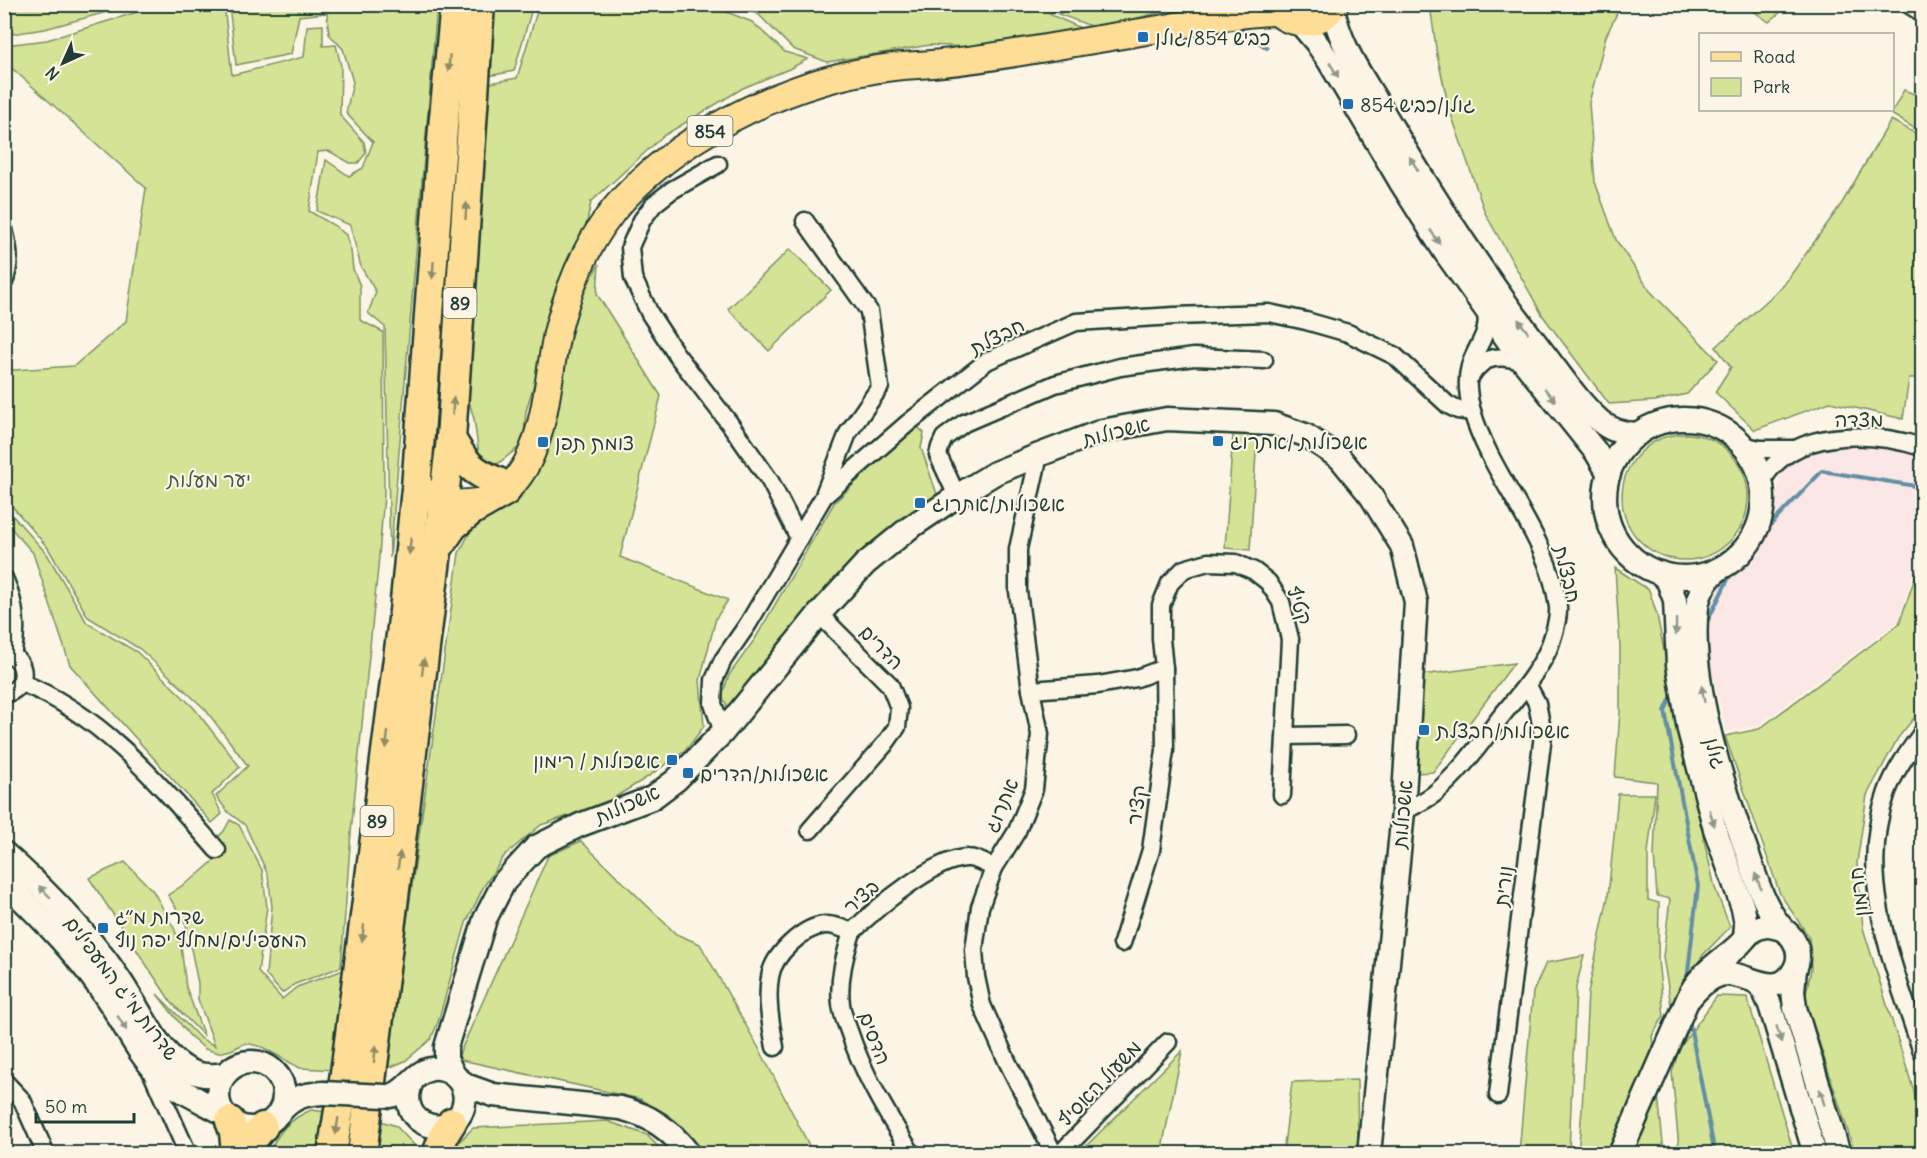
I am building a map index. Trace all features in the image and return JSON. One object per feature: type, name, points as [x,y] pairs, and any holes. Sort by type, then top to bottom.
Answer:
[{"type":"highway","name":"89","points":[[332,1154],[347,1062],[395,681],[416,488],[443,128],[455,4]]},
{"type":"highway","name":"89","points":[[362,1154],[451,439],[480,4]]},
{"type":"highway","points":[[438,548],[453,526],[502,487],[478,474],[463,458],[451,439]]},
{"type":"highway","points":[[437,1154],[445,1133],[457,1116]]},
{"type":"highway","points":[[226,1117],[234,1132],[236,1154]]},
{"type":"highway","points":[[416,1117],[430,1137],[432,1154]]},
{"type":"highway","points":[[249,1154],[252,1140],[272,1119]]},
{"type":"main road","name":"854","points":[[1060,46],[1213,4]]},
{"type":"main road","points":[[1300,23],[1322,18],[1334,6]]},
{"type":"main road","name":"854","points":[[502,487],[539,434],[558,329],[582,263],[600,229],[618,206],[654,169],[717,127],[793,91],[831,79],[892,67],[943,63],[1060,46],[1272,8],[1288,21],[1300,23]]},
{"type":"main road","points":[[416,488],[445,494],[479,487],[502,487]]},
{"type":"street","points":[[1908,4],[1923,12]]},
{"type":"street","points":[[1334,6],[1335,22],[1350,56],[1433,195],[1485,274],[1536,343],[1596,417],[1616,431],[1638,434]]},
{"type":"street","points":[[1300,23],[1329,61],[1422,217],[1486,311],[1593,447],[1609,474]]},
{"type":"street","points":[[718,164],[672,190],[654,204],[642,220],[630,247],[633,278],[650,315],[676,354],[770,481],[799,538]]},
{"type":"street","points":[[805,221],[869,311],[880,387],[848,433],[824,496]]},
{"type":"street","points":[[4,230],[9,246],[9,263],[4,282]]},
{"type":"street","name":"חבצלת","points":[[1403,812],[1433,795],[1455,773],[1527,684],[1551,645],[1559,609],[1540,546],[1487,448],[1472,412],[1468,392],[1469,368],[1488,327],[1486,311]]},
{"type":"street","name":"חבצלת","points":[[723,732],[713,704],[714,680],[723,660],[748,624],[824,496],[908,423],[987,361],[1076,322],[1269,313],[1306,321],[1348,333],[1395,356],[1448,405],[1458,410],[1472,412]]},
{"type":"street","points":[[957,496],[938,455],[944,438],[964,423],[1055,384],[1120,367],[1194,357],[1264,360]]},
{"type":"street","points":[[1468,383],[1475,369],[1490,358],[1510,358],[1524,362]]},
{"type":"street","name":"אשכולות","points":[[418,1076],[434,1063],[446,1047],[485,919],[504,882],[536,847],[580,825],[652,798],[676,780],[723,732],[819,614],[865,564],[908,530],[995,473],[1102,431],[1167,419],[1274,424],[1305,435],[1340,458],[1371,496],[1402,546],[1416,602],[1403,812],[1369,1154]]},
{"type":"street","points":[[1672,420],[1696,420],[1719,428],[1742,445],[1754,463],[1761,483],[1762,510],[1755,533],[1740,554],[1719,569],[1696,576],[1672,576],[1638,562],[1629,554],[1614,533],[1606,510],[1606,486],[1620,452],[1638,434],[1672,420]]},
{"type":"street","name":"מצדה","points":[[1742,445],[1760,449],[1797,448],[1824,440],[1857,436],[1890,438],[1923,447]]},
{"type":"street","name":"מצדה","points":[[1761,483],[1773,465],[1797,448]]},
{"type":"street","name":"אתרוג","points":[[1039,454],[1018,549],[1018,591],[1031,690],[1040,734],[1034,789],[1017,831],[994,868],[980,907],[974,950],[976,977],[982,1005],[1054,1154]]},
{"type":"street","name":"קטיף","points":[[1164,668],[1161,604],[1170,583],[1184,570],[1208,562],[1236,563],[1254,571],[1269,582],[1281,602],[1290,639],[1282,795]]},
{"type":"street","name":"גולן","points":[[1719,569],[1706,583],[1697,606],[1698,659],[1703,698],[1722,775],[1747,851],[1772,915],[1786,932]]},
{"type":"street","name":"גולן","points":[[1660,573],[1668,581],[1676,600],[1677,665],[1686,717],[1711,813],[1743,908],[1746,924],[1744,940]]},
{"type":"street","points":[[4,578],[14,611],[15,642],[8,654],[18,659],[24,674],[22,683],[15,690],[4,694]]},
{"type":"street","name":"הדרים","points":[[810,830],[885,744],[897,727],[899,708],[891,685],[819,614]]},
{"type":"street","points":[[1031,690],[1098,685],[1137,678],[1164,668]]},
{"type":"street","name":"קציר","points":[[1122,943],[1151,850],[1165,750],[1164,668]]},
{"type":"street","points":[[22,683],[37,689],[66,707],[122,749],[160,786],[217,850]]},
{"type":"street","name":"נורית","points":[[1498,1095],[1543,735],[1537,703],[1527,684]]},
{"type":"street","name":"חרמון","points":[[1923,733],[1904,759],[1887,791],[1878,823],[1875,854],[1876,884],[1887,940],[1923,1052]]},
{"type":"street","points":[[1286,736],[1346,735]]},
{"type":"street","name":"שדרות מ\"ג המעפילים","points":[[4,853],[47,894],[104,959],[173,1059],[183,1067],[202,1075],[210,1077],[225,1074]]},
{"type":"street","name":"בציר","points":[[775,1047],[769,1016],[770,975],[779,956],[798,937],[813,927],[828,924],[852,932],[871,912],[896,893],[941,865],[957,858],[971,858],[994,868]]},
{"type":"street","name":"שדרות מ\"ג המעפילים","points":[[4,882],[40,917],[88,971],[158,1074],[226,1117]]},
{"type":"street","points":[[1620,1154],[1695,985],[1706,972],[1755,929],[1764,926],[1778,927],[1792,938],[1797,946],[1798,955],[1793,990],[1795,1008],[1839,1154]]},
{"type":"street","name":"הדסים","points":[[852,932],[842,964],[841,1005],[868,1079],[910,1151]]},
{"type":"street","points":[[1744,940],[1740,951],[1741,964],[1745,972],[1765,992],[1772,1008],[1815,1154]]},
{"type":"street","points":[[1688,1000],[1702,984],[1719,975],[1733,974],[1764,984],[1778,983],[1786,979],[1795,969]]},
{"type":"street","name":"משעול האסיף","points":[[1060,1154],[1168,1042]]},
{"type":"street","points":[[446,1047],[446,1059],[465,1094],[457,1116]]},
{"type":"street","points":[[145,1058],[188,1154]]},
{"type":"street","points":[[317,1093],[291,1100],[272,1119],[252,1129],[240,1127],[226,1117],[219,1104],[218,1093],[225,1074],[242,1063],[252,1062],[271,1068],[291,1086],[317,1093],[388,1096],[399,1100],[416,1117],[433,1127],[443,1126],[471,1102],[493,1095]]},
{"type":"street","points":[[388,1096],[403,1090],[418,1076],[440,1069],[468,1086],[493,1095],[620,1108],[638,1112],[659,1123],[689,1154]]},
{"type":"street","points":[[272,1119],[285,1093],[278,1075]]},
{"type":"street","points":[[416,1117],[407,1101],[408,1090],[418,1076]]},
{"type":"street","points":[[4,1081],[22,1100],[46,1154]]},
{"type":"street","points":[[174,1121],[176,1106],[182,1100],[194,1097]]},
{"type":"shaded area","points":[[1874,444],[1914,456],[1919,557],[1897,622],[1757,726],[1727,731],[1710,663],[1704,616],[1715,587],[1754,556],[1766,538],[1776,514],[1782,469],[1798,457],[1826,449]]},
{"type":"green space","name":"יער מעלות","points":[[163,4],[224,5],[232,75],[304,57],[307,26],[323,25],[323,46],[336,45],[341,66],[340,115],[364,142],[366,153],[358,163],[350,163],[329,151],[318,152],[309,211],[346,235],[353,269],[360,286],[360,320],[383,332],[384,495],[351,832],[341,967],[295,984],[282,993],[266,975],[272,906],[268,875],[245,825],[228,812],[216,796],[248,766],[205,709],[140,649],[88,617],[48,548],[5,498],[5,369],[74,366],[126,321],[146,188],[5,62],[5,45],[47,40]]},
{"type":"green space","points":[[4,5],[132,5],[45,29],[5,35]]},
{"type":"green space","points":[[229,5],[437,5],[390,558],[385,327],[368,313],[376,292],[361,267],[350,225],[317,211],[326,160],[349,176],[363,168],[373,142],[346,113],[353,82],[343,49],[329,34],[327,13],[299,16],[291,54],[236,65]]},
{"type":"green space","points":[[492,5],[533,5],[514,71],[488,76]]},
{"type":"green space","points":[[539,5],[709,5],[752,22],[785,52],[808,59],[743,88],[663,136],[591,202],[578,267],[554,316],[526,411],[523,444],[482,476],[474,419],[468,398],[485,84],[517,78]]},
{"type":"green space","points":[[731,5],[1067,5],[1049,14],[1090,32],[1006,49],[930,45],[827,62],[793,49],[758,14]]},
{"type":"green space","points":[[1077,5],[1185,5],[1099,29],[1058,14]]},
{"type":"green space","points":[[1430,5],[1621,5],[1606,36],[1589,103],[1595,182],[1616,240],[1650,291],[1718,360],[1687,394],[1655,401],[1609,404],[1543,316],[1485,213],[1449,108],[1437,55]]},
{"type":"green space","points":[[1745,5],[1778,5],[1783,10],[1769,22]]},
{"type":"green space","points":[[1904,90],[1922,97],[1922,133],[1891,114]]},
{"type":"green space","points":[[1891,120],[1922,137],[1922,378],[1909,378],[1903,419],[1830,402],[1755,430],[1715,392],[1731,367],[1716,347],[1783,286],[1842,203]]},
{"type":"green space","points":[[790,249],[831,290],[769,351],[728,309]]},
{"type":"green space","points":[[599,264],[597,294],[661,396],[620,557],[728,600],[716,618],[700,680],[704,726],[686,750],[646,778],[604,804],[541,825],[505,855],[484,886],[466,923],[431,1039],[405,1061],[386,1069],[459,553],[471,530],[487,513],[509,503],[532,481],[542,457],[575,309]]},
{"type":"green space","points":[[916,425],[924,433],[921,448],[938,497],[848,570],[799,620],[730,711],[722,696],[729,675],[755,639],[834,503]]},
{"type":"green space","points":[[1233,434],[1257,436],[1250,550],[1225,548]]},
{"type":"green space","points":[[1685,434],[1709,439],[1729,453],[1743,473],[1748,497],[1743,521],[1729,541],[1709,555],[1685,560],[1661,555],[1641,541],[1627,521],[1622,497],[1627,473],[1641,453],[1661,439]]},
{"type":"green space","points":[[1917,459],[1922,462],[1922,550]]},
{"type":"green space","points":[[4,506],[47,554],[87,623],[137,652],[194,708],[240,767],[212,794],[222,814],[212,823],[70,665],[33,553],[5,523]]},
{"type":"green space","points":[[1922,557],[1922,708],[1898,738],[1867,795],[1857,863],[1863,928],[1922,1117],[1922,1153],[1855,1153],[1805,999],[1811,969],[1809,937],[1780,894],[1725,736],[1759,729],[1899,624]]},
{"type":"green space","points":[[1615,568],[1649,590],[1657,615],[1686,761],[1715,888],[1730,927],[1703,955],[1671,1005],[1663,957],[1670,899],[1657,896],[1654,855],[1657,782],[1615,777],[1620,712],[1620,648]]},
{"type":"green space","points":[[1514,663],[1433,772],[1415,773],[1422,675]]},
{"type":"green space","points":[[1618,794],[1655,794],[1648,853],[1648,900],[1659,903],[1658,960],[1664,1016],[1652,1036],[1664,1153],[1578,1154],[1588,993],[1608,897]]},
{"type":"green space","points":[[230,820],[239,825],[262,870],[267,907],[258,972],[282,999],[297,987],[346,969],[336,1070],[300,1068],[262,1047],[246,1043],[219,1053],[205,1049],[189,1035],[157,994],[200,1038],[215,1046],[198,999],[198,983],[186,924],[168,895],[195,877],[224,852],[217,838]]},
{"type":"green space","points":[[581,841],[676,934],[700,944],[761,1052],[813,1153],[703,1153],[674,1123],[640,1099],[457,1059],[548,856]]},
{"type":"green space","points":[[125,862],[153,891],[174,928],[181,946],[186,987],[204,1036],[171,1002],[89,878]]},
{"type":"green space","points":[[1584,956],[1576,987],[1569,1153],[1519,1153],[1533,992],[1546,963]]},
{"type":"green space","points":[[1717,996],[1747,997],[1794,1153],[1677,1153],[1679,1148],[1672,1072],[1679,1049]]},
{"type":"green space","points":[[1182,1051],[1161,1153],[1079,1153]]},
{"type":"green space","points":[[1357,1080],[1358,1153],[1283,1153],[1292,1082]]},
{"type":"green space","points":[[311,1110],[327,1112],[318,1153],[269,1154],[285,1127]]},
{"type":"green space","points":[[381,1121],[396,1126],[417,1148],[417,1153],[373,1154],[375,1134]]},
{"type":"green space","points":[[607,1121],[647,1135],[664,1153],[453,1154],[455,1146],[473,1128]]},
{"type":"waterway","points":[[1236,26],[1267,48]]},
{"type":"waterway","points":[[1706,624],[1738,559],[1822,471],[1922,487]]},
{"type":"waterway","points":[[1673,693],[1665,711],[1698,886],[1687,980]]},
{"type":"waterway","points":[[1689,1020],[1715,1154]]},
{"type":"place","name":"כביש 854/גולן","points":[[1143,37]]},
{"type":"place","name":"גולן/כביש 854","points":[[1348,104]]},
{"type":"place","name":"אשכולות /אתרוג","points":[[1218,441]]},
{"type":"place","name":"צומת תפן","points":[[543,442]]},
{"type":"place","name":"אשכולות/אתרוג","points":[[920,503]]},
{"type":"place","name":"אשכולות/חבצלת","points":[[1424,730]]},
{"type":"place","name":"אשכולות / רימון","points":[[672,760]]},
{"type":"place","name":"אשכולות/הדרים","points":[[688,773]]},
{"type":"place","name":"שדרות מ״ג המעפילים/מחלף יפה נוף","points":[[103,928]]}]
